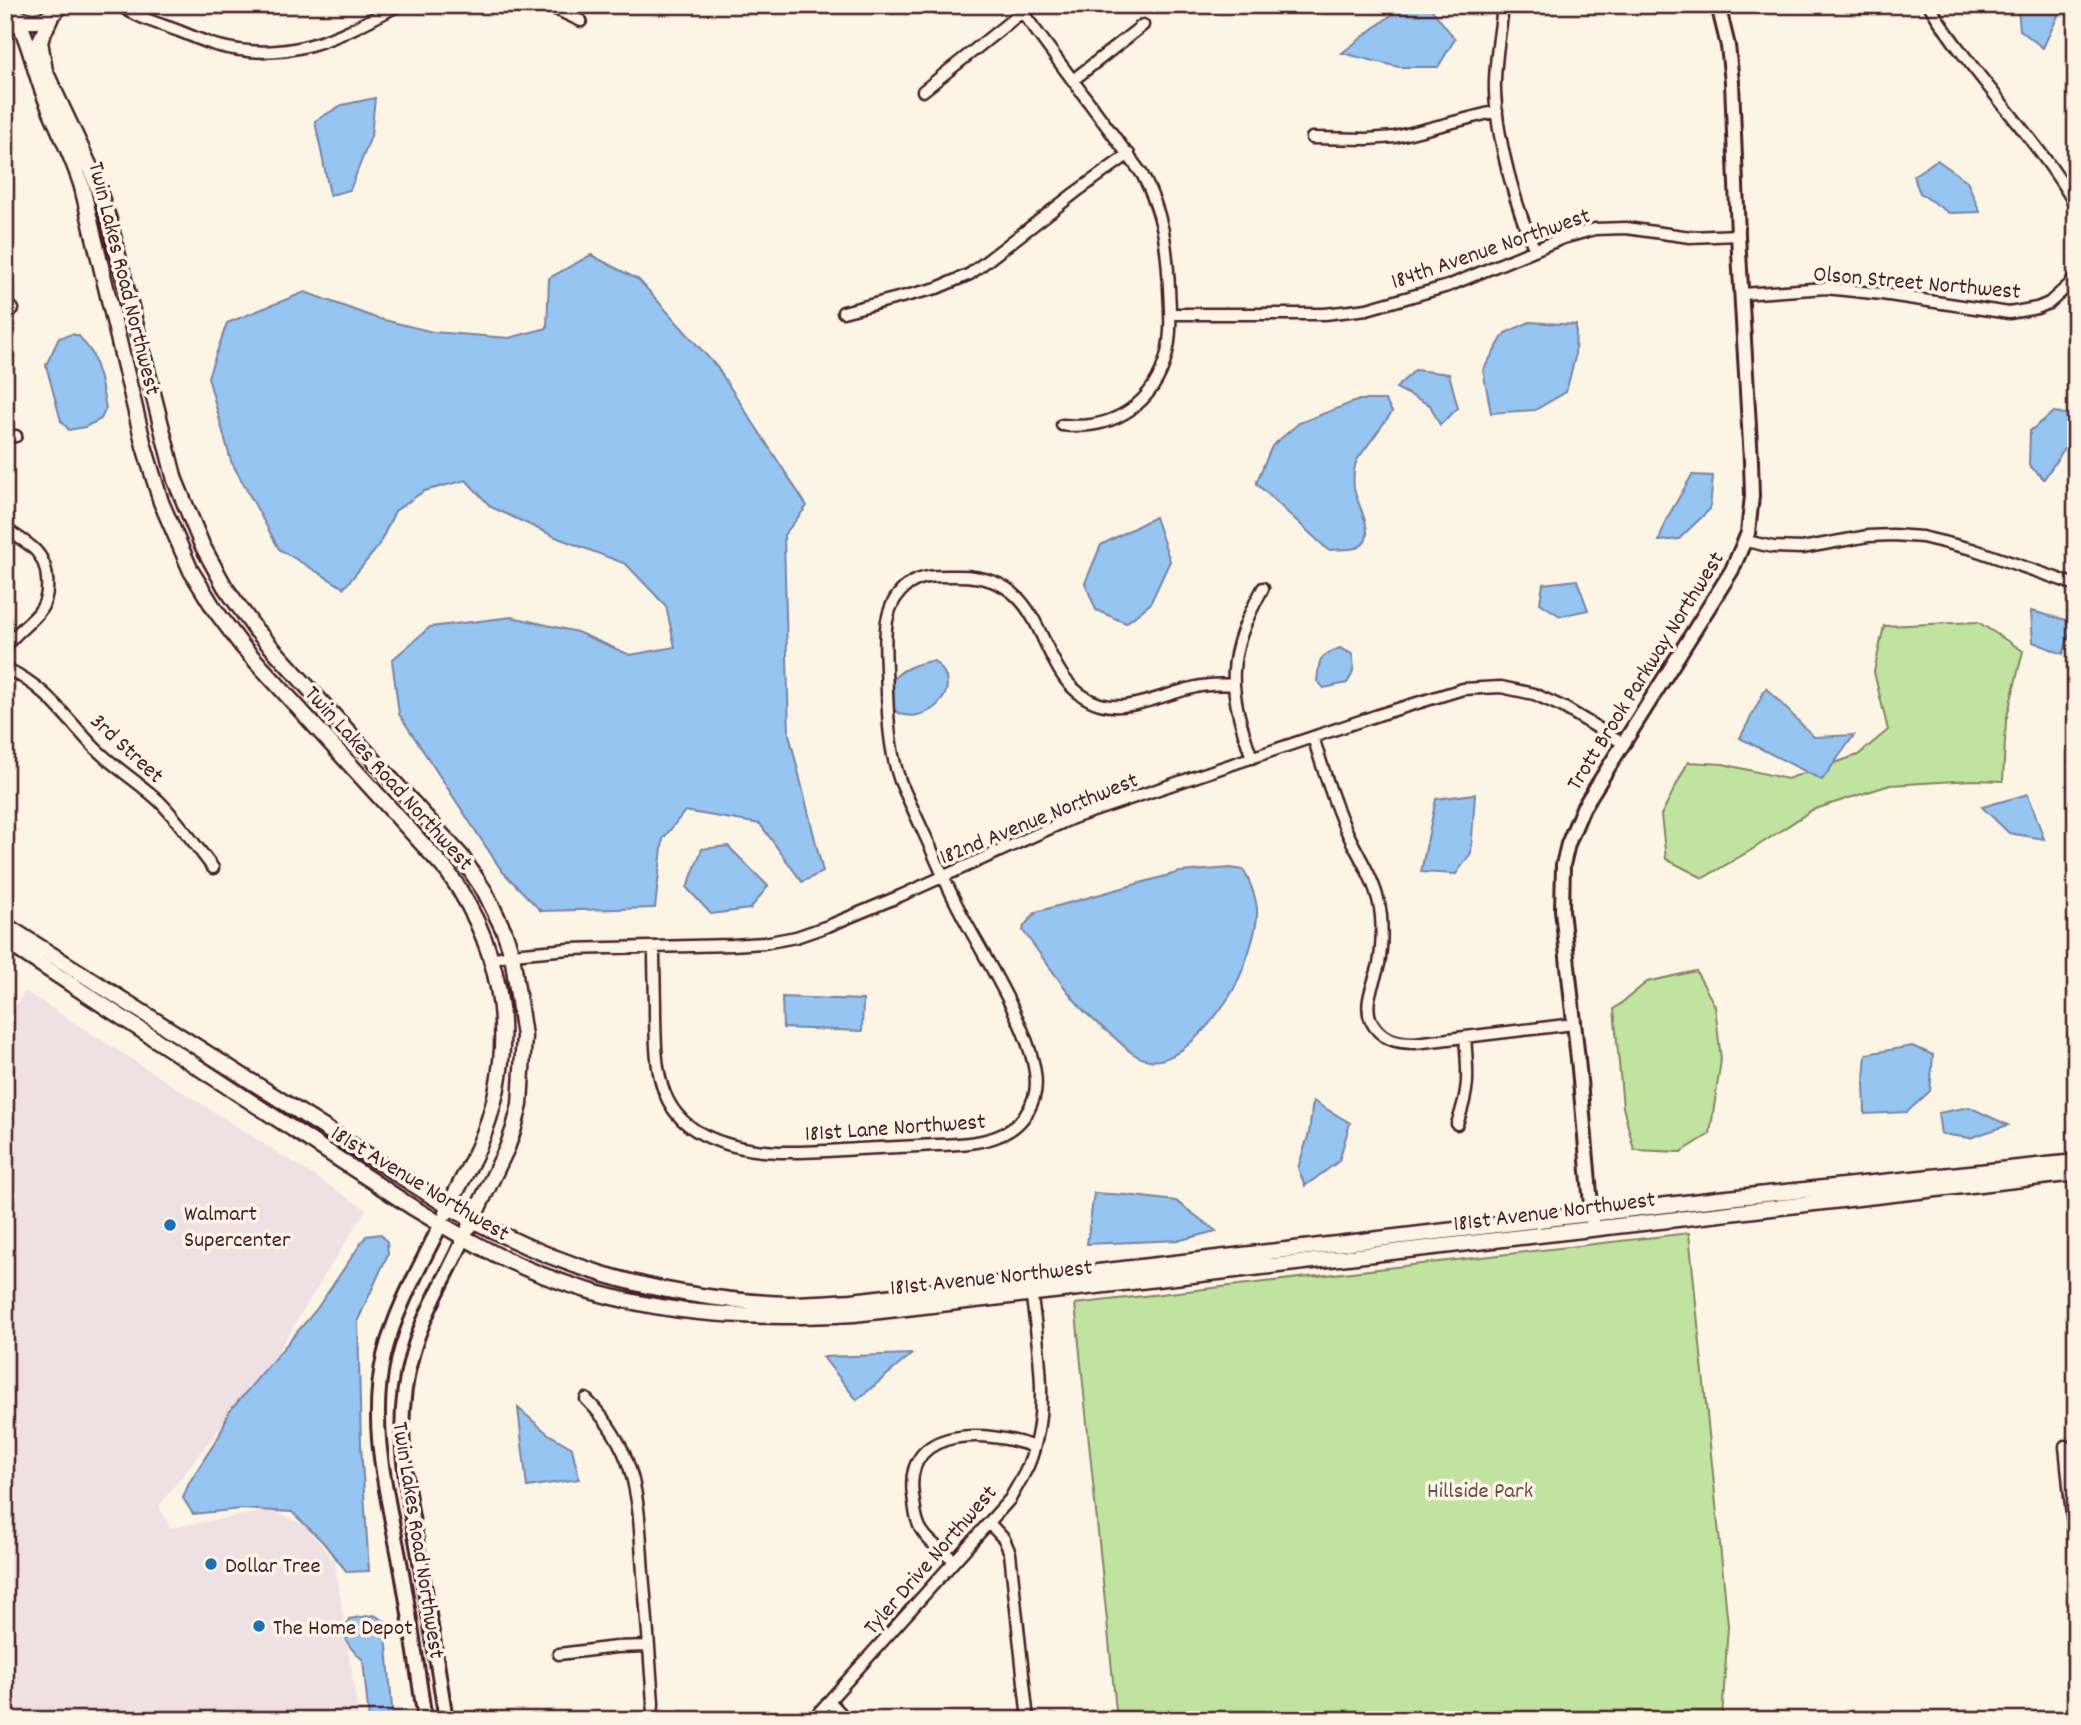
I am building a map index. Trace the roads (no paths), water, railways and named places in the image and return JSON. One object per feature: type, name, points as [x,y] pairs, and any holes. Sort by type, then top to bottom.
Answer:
[{"type":"main road","points":[[11,10],[23,20],[32,22],[51,17],[62,5]]},
{"type":"main road","name":"Twin Lakes Road Northwest","points":[[11,10],[27,41],[43,93],[76,168],[144,446],[161,502],[180,550],[215,610],[242,646],[448,872],[473,912],[492,959],[503,1018],[498,1084],[479,1146],[441,1224]]},
{"type":"main road","name":"Twin Lakes Road Northwest","points":[[51,17],[40,41],[46,71],[91,169],[109,220],[175,480],[202,545],[225,587],[255,629],[474,873],[496,911],[512,954],[524,1036],[520,1105],[507,1148],[464,1237]]},
{"type":"main road","name":"181st Avenue Northwest","points":[[5,925],[472,1220],[514,1242],[598,1273],[660,1288],[738,1300],[792,1304],[1031,1287]]},
{"type":"main road","name":"181st Avenue Northwest","points":[[5,941],[412,1207],[464,1237],[506,1259],[582,1289],[656,1307],[692,1312],[791,1318],[854,1314],[1031,1287],[1593,1221],[2076,1173]]},
{"type":"main road","name":"181st Avenue Northwest","points":[[1593,1221],[1718,1199],[2076,1162]]},
{"type":"street","points":[[120,5],[138,16],[208,43],[233,49],[269,51],[320,43],[400,5]]},
{"type":"street","points":[[547,5],[581,21]]},
{"type":"street","points":[[1500,5],[1502,15],[1495,78],[1497,111],[1511,181],[1535,250]]},
{"type":"street","name":"Trott Brook Parkway Northwest","points":[[1593,1221],[1562,910],[1563,865],[1568,844],[1583,808],[1732,570],[1746,541],[1752,496],[1732,82],[1728,46],[1718,5]]},
{"type":"street","points":[[1929,5],[2076,206]]},
{"type":"street","points":[[923,91],[1019,9],[1129,154],[1150,190],[1162,221],[1167,252],[1171,314],[1163,365],[1153,386],[1140,402],[1119,417],[1081,427],[1062,425]]},
{"type":"street","points":[[1073,80],[1143,25]]},
{"type":"street","points":[[1312,138],[1395,137],[1497,111]]},
{"type":"street","points":[[843,312],[937,288],[970,274],[1129,154]]},
{"type":"street","name":"184th Avenue Northwest","points":[[1171,314],[1314,314],[1367,309],[1448,286],[1580,233],[1612,227],[1690,237],[1738,235]]},
{"type":"street","name":"Olson Street Northwest","points":[[1742,294],[1826,288],[1882,293],[2009,313],[2024,312],[2049,303],[2076,275]]},
{"type":"street","points":[[5,528],[37,552],[44,566],[47,586],[46,600],[39,612],[5,648]]},
{"type":"street","points":[[1746,541],[1789,549],[1868,536],[1922,537],[1972,549],[2076,585]]},
{"type":"street","name":"181st Lane Northwest","points":[[654,947],[659,1076],[668,1100],[684,1121],[695,1130],[733,1146],[779,1152],[894,1148],[995,1139],[1024,1119],[1034,1100],[1037,1075],[1018,1022],[943,876],[902,784],[890,746],[886,629],[890,609],[908,585],[926,577],[968,576],[989,579],[1009,589],[1025,603],[1069,684],[1082,696],[1099,704],[1125,706],[1200,685],[1233,684]]},
{"type":"street","points":[[1252,758],[1235,706],[1233,684],[1236,653],[1244,627],[1263,588]]},
{"type":"street","name":"3rd Street","points":[[5,668],[37,687],[51,699],[116,768],[162,804],[213,868]]},
{"type":"street","name":"182nd Avenue Northwest","points":[[492,959],[512,954],[569,949],[732,945],[789,939],[828,926],[1073,818],[1463,689],[1501,687],[1549,700],[1623,743]]},
{"type":"street","points":[[1313,737],[1342,820],[1365,864],[1377,896],[1382,932],[1368,1013],[1379,1033],[1401,1043],[1574,1024]]},
{"type":"street","points":[[1457,1124],[1468,1084],[1465,1037]]},
{"type":"street","name":"Twin Lakes Road Northwest","points":[[425,1720],[401,1564],[383,1477],[378,1404],[384,1357],[397,1316],[441,1224]]},
{"type":"street","name":"Twin Lakes Road Northwest","points":[[446,1720],[407,1484],[401,1413],[417,1337],[464,1237]]},
{"type":"street","name":"Tyler Drive Northwest","points":[[812,1720],[1010,1499],[1019,1483],[1034,1447],[1041,1411],[1031,1287]]},
{"type":"street","points":[[586,1399],[615,1433],[638,1496],[652,1720]]},
{"type":"street","points":[[954,1560],[923,1534],[918,1526],[911,1481],[917,1461],[936,1443],[956,1437],[989,1436],[1019,1441],[1034,1447]]},
{"type":"street","points":[[2065,1446],[2073,1500],[2076,1555]]},
{"type":"street","points":[[989,1523],[1004,1539],[1013,1566],[1028,1720]]},
{"type":"street","points":[[559,1654],[649,1646]]},
{"type":"street","points":[[829,1701],[847,1720]]},
{"type":"water","points":[[1404,5],[1428,5],[1455,39],[1438,67],[1399,67],[1342,53]]},
{"type":"water","points":[[2021,5],[2063,5],[2043,48],[2020,30],[2018,9]]},
{"type":"water","points":[[375,98],[371,136],[350,190],[330,195],[315,121],[342,105]]},
{"type":"water","points":[[1937,160],[1967,181],[1980,212],[1949,213],[1920,193],[1913,176]]},
{"type":"water","points":[[591,255],[639,280],[717,367],[807,506],[784,535],[789,734],[823,872],[802,882],[760,824],[685,811],[663,839],[655,908],[541,911],[502,871],[399,714],[392,660],[430,627],[512,617],[577,632],[630,655],[675,647],[666,606],[626,564],[558,538],[491,507],[466,480],[424,491],[395,511],[378,547],[344,588],[279,549],[231,461],[208,377],[227,323],[305,292],[376,318],[433,332],[509,338],[547,328],[549,278]]},
{"type":"water","points":[[1530,322],[1576,325],[1575,357],[1566,392],[1535,410],[1491,413],[1483,370],[1505,333]]},
{"type":"water","points":[[72,334],[79,336],[92,353],[106,408],[101,419],[85,427],[69,430],[61,421],[46,365],[59,338]]},
{"type":"water","points":[[1415,370],[1449,374],[1458,408],[1440,425],[1430,405],[1396,388]]},
{"type":"water","points":[[1359,400],[1385,400],[1392,412],[1357,460],[1353,477],[1367,538],[1356,548],[1328,550],[1257,484],[1257,481],[1272,446],[1299,423]]},
{"type":"water","points":[[2054,412],[2075,416],[2070,440],[2044,479],[2029,465],[2030,431]]},
{"type":"water","points":[[1692,475],[1713,476],[1710,509],[1679,539],[1659,541],[1666,520]]},
{"type":"water","points":[[1155,517],[1170,561],[1150,604],[1126,623],[1096,610],[1085,583],[1101,545]]},
{"type":"water","points":[[1577,580],[1588,610],[1560,616],[1540,603],[1543,584]]},
{"type":"water","points":[[2031,611],[2074,622],[2063,654],[2033,642]]},
{"type":"water","points":[[1340,648],[1352,654],[1354,666],[1351,676],[1347,683],[1324,688],[1317,681],[1321,659]]},
{"type":"water","points":[[934,661],[944,673],[947,685],[944,696],[937,705],[927,712],[915,715],[903,714],[891,708],[891,685],[897,675],[915,665]]},
{"type":"water","points":[[1766,688],[1814,737],[1854,735],[1822,780],[1740,738]]},
{"type":"water","points":[[1475,794],[1471,853],[1456,874],[1421,872],[1436,799]]},
{"type":"water","points":[[2028,794],[2044,839],[2009,833],[1982,807]]},
{"type":"water","points":[[728,846],[768,886],[750,909],[711,914],[687,888],[702,849]]},
{"type":"water","points":[[1231,868],[1243,870],[1257,906],[1252,943],[1234,989],[1215,1017],[1183,1049],[1160,1060],[1144,1059],[1134,1054],[1088,1015],[1023,931],[1036,912],[1180,872]]},
{"type":"water","points":[[782,997],[863,1000],[862,1031],[783,1028]]},
{"type":"water","points":[[1912,1046],[1933,1055],[1930,1091],[1907,1112],[1865,1114],[1866,1054]]},
{"type":"water","points":[[1313,1101],[1350,1123],[1339,1161],[1305,1186],[1298,1168],[1309,1133]]},
{"type":"water","points":[[1969,1107],[2008,1125],[1970,1138],[1941,1134],[1938,1113]]},
{"type":"water","points":[[1094,1193],[1176,1201],[1216,1231],[1181,1240],[1087,1244]]},
{"type":"water","points":[[381,1234],[387,1242],[388,1254],[358,1320],[361,1445],[369,1571],[347,1572],[322,1541],[292,1512],[241,1509],[193,1514],[183,1498],[189,1483],[219,1436],[229,1412],[316,1310],[366,1236]]},
{"type":"water","points":[[912,1354],[857,1400],[823,1357]]},
{"type":"water","points":[[518,1408],[547,1433],[572,1448],[579,1479],[527,1487]]},
{"type":"water","points":[[374,1615],[385,1621],[393,1720],[369,1720],[363,1660],[350,1647],[346,1637],[349,1619]]},
{"type":"place","name":"Walmart Supercenter","points":[[170,1225]]},
{"type":"place","name":"Dollar Tree","points":[[211,1564]]},
{"type":"place","name":"The Home Depot","points":[[259,1626]]},
{"type":"park label","name":"Hillside Park","points":[[1480,1489]]}]
